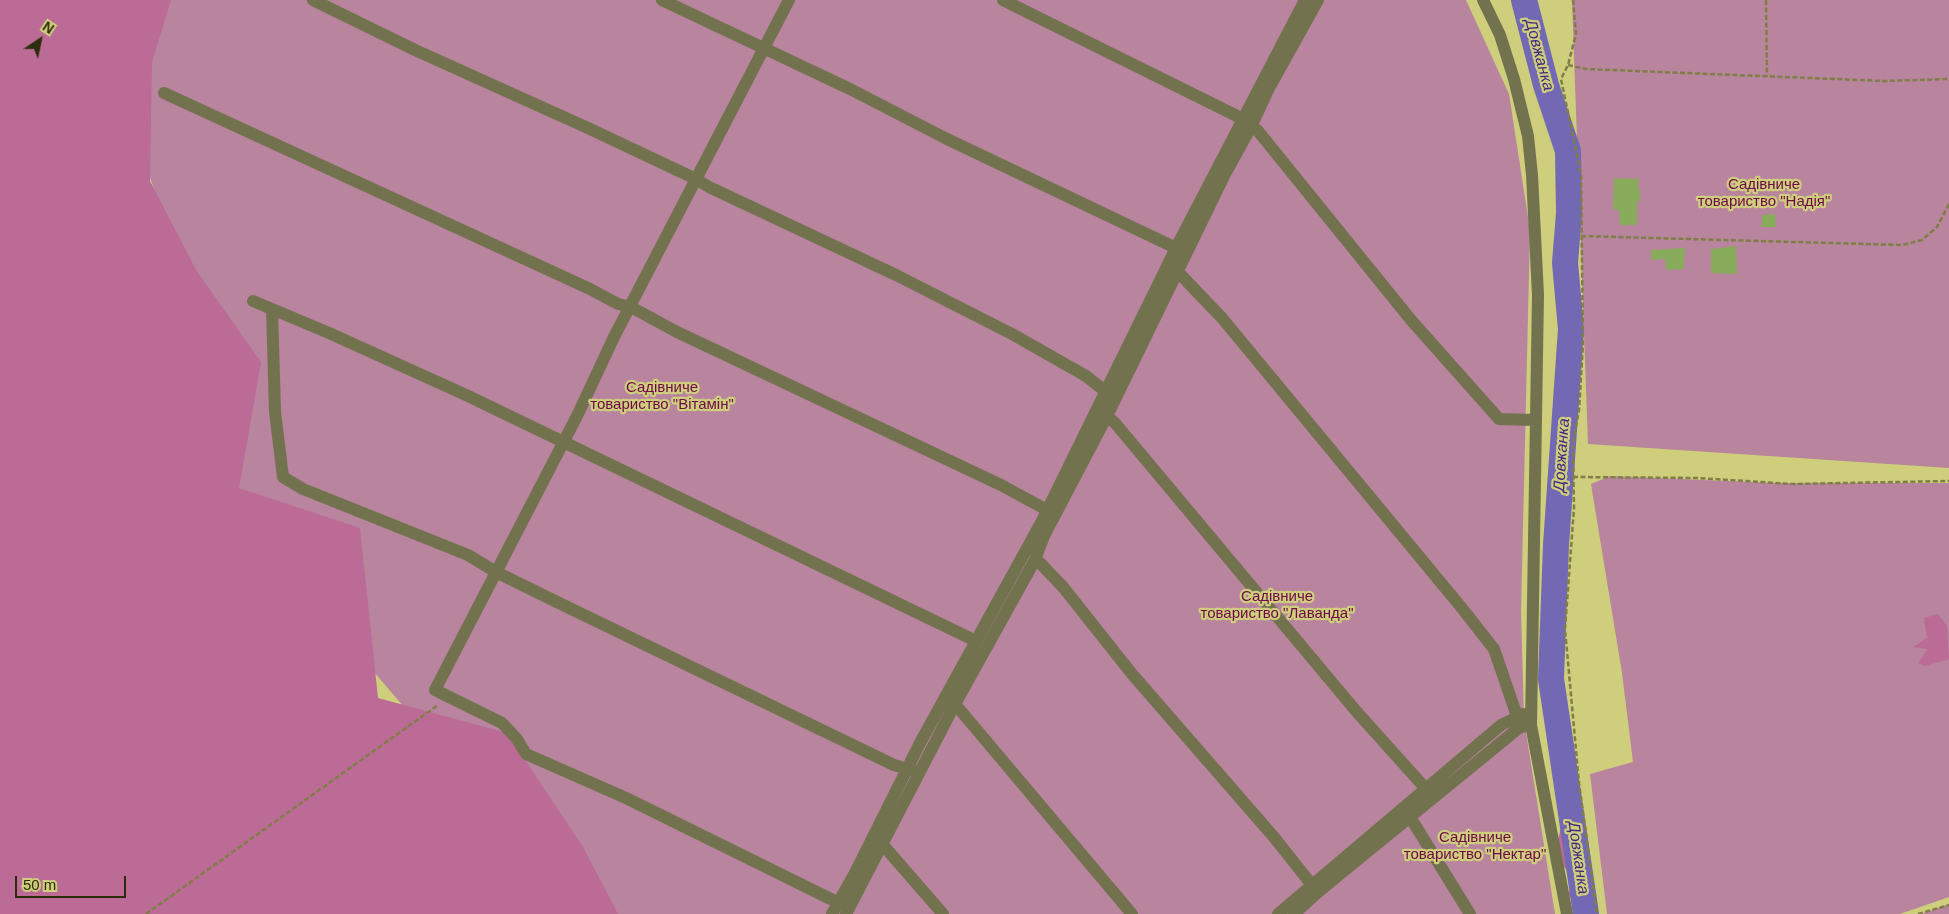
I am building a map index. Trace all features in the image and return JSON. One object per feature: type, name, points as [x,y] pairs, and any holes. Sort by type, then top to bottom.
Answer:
[{"type":"street","points":[[313,0],[414,50],[491,83],[696,179],[709,188],[896,274],[1012,334],[1086,376],[1105,391]]},
{"type":"street","points":[[662,0],[850,89],[947,139],[1176,248]]},
{"type":"street","points":[[789,0],[435,690],[477,709],[502,723],[526,754],[626,798],[837,902],[848,911],[955,704],[1034,560],[1044,536],[1107,416],[1221,182],[1246,123],[1305,0]]},
{"type":"street","points":[[1003,0],[1246,123],[1258,131],[1411,320],[1499,419],[1535,420]]},
{"type":"street","points":[[832,914],[1047,510],[1176,248],[1318,0]]},
{"type":"street","points":[[1483,0],[1500,35],[1514,79],[1528,136],[1538,295],[1531,719],[1567,914]]},
{"type":"street","points":[[164,93],[590,289],[618,304],[630,307],[677,332],[1001,485],[1047,510]]},
{"type":"street","points":[[1178,272],[1222,318],[1461,606],[1494,649],[1517,716]]},
{"type":"street","points":[[253,301],[458,391],[976,641]]},
{"type":"street","points":[[272,309],[275,412],[283,477],[311,492],[468,555],[496,572],[908,771],[922,771]]},
{"type":"street","points":[[1107,416],[1116,423],[1356,711],[1426,789]]},
{"type":"street","points":[[1034,560],[1040,563],[1063,587],[1132,674],[1273,836],[1312,885]]},
{"type":"street","points":[[955,704],[1132,914]]},
{"type":"street","points":[[1278,914],[1500,725],[1517,716],[1531,719]]},
{"type":"street","points":[[1294,914],[1318,892],[1531,719]]},
{"type":"street","points":[[1410,817],[1470,914]]},
{"type":"street","points":[[883,845],[942,914]]},
{"type":"path","points":[[1573,0],[1576,34],[1568,65],[1561,79],[1581,175],[1582,345],[1579,410],[1573,442],[1574,508],[1565,629],[1579,783],[1597,914]]},
{"type":"path","points":[[1766,0],[1767,76]]},
{"type":"path","points":[[1568,65],[1586,70],[1884,81],[1949,79]]},
{"type":"path","points":[[1580,236],[1902,245],[1922,240],[1937,227],[1949,204]]},
{"type":"path","points":[[1573,477],[1698,478],[1792,484],[1949,481]]},
{"type":"path","points":[[146,914],[450,697]]},
{"type":"path","points":[[1918,914],[1949,904]]},
{"type":"green space","name":"Садівниче товариство \"Вітамін\"","points":[[150,0],[1466,0],[1509,94],[1530,230],[1521,611],[1524,720],[1555,914],[593,914],[434,742],[235,510],[199,320],[121,93]]},
{"type":"green space","name":"Садівниче товариство \"Надія\"","points":[[1572,0],[1949,0],[1949,468],[1588,444]]},
{"type":"green space","points":[[1610,476],[1774,483],[1949,483],[1949,897],[1900,914],[1607,914],[1590,774],[1633,762],[1622,673],[1591,484]]},
{"type":"green space","points":[[1949,904],[1949,914],[1921,914]]},
{"type":"shaded area","points":[[0,0],[171,0],[152,62],[150,181],[196,270],[261,362],[239,488],[360,528],[378,698],[507,733],[583,847],[618,914],[0,914]]},
{"type":"shaded area","points":[[1938,614],[1947,626],[1949,659],[1925,666],[1918,663],[1928,649],[1913,647],[1927,638],[1924,618]]},
{"type":"shaded area","points":[[1575,806],[1585,826],[1584,847],[1588,869],[1583,879],[1573,876],[1559,862],[1557,845],[1562,823],[1569,808]]},
{"type":"shaded area","points":[[1578,882],[1587,886],[1594,914],[1575,914],[1577,908],[1569,895],[1569,891]]},
{"type":"building","points":[[1614,178],[1639,179],[1640,201],[1637,201],[1637,225],[1620,225],[1619,210],[1613,209]]},
{"type":"building","points":[[1775,214],[1776,227],[1762,227],[1762,215]]},
{"type":"building","points":[[1736,246],[1737,274],[1711,273],[1711,249]]},
{"type":"building","points":[[1685,248],[1684,269],[1666,270],[1665,259],[1651,260],[1651,250]]},
{"type":"waterway","name":"Довжанка","points":[[1524,0],[1546,85],[1568,151],[1569,213],[1565,263],[1571,329],[1556,545],[1551,679],[1586,914]]},
{"type":"park label","name":"Садівниче товариство \"Лаванда\"","points":[[1277,606]]},
{"type":"park label","name":"Садівниче товариство \"Нектар\"","points":[[1475,846]]}]
